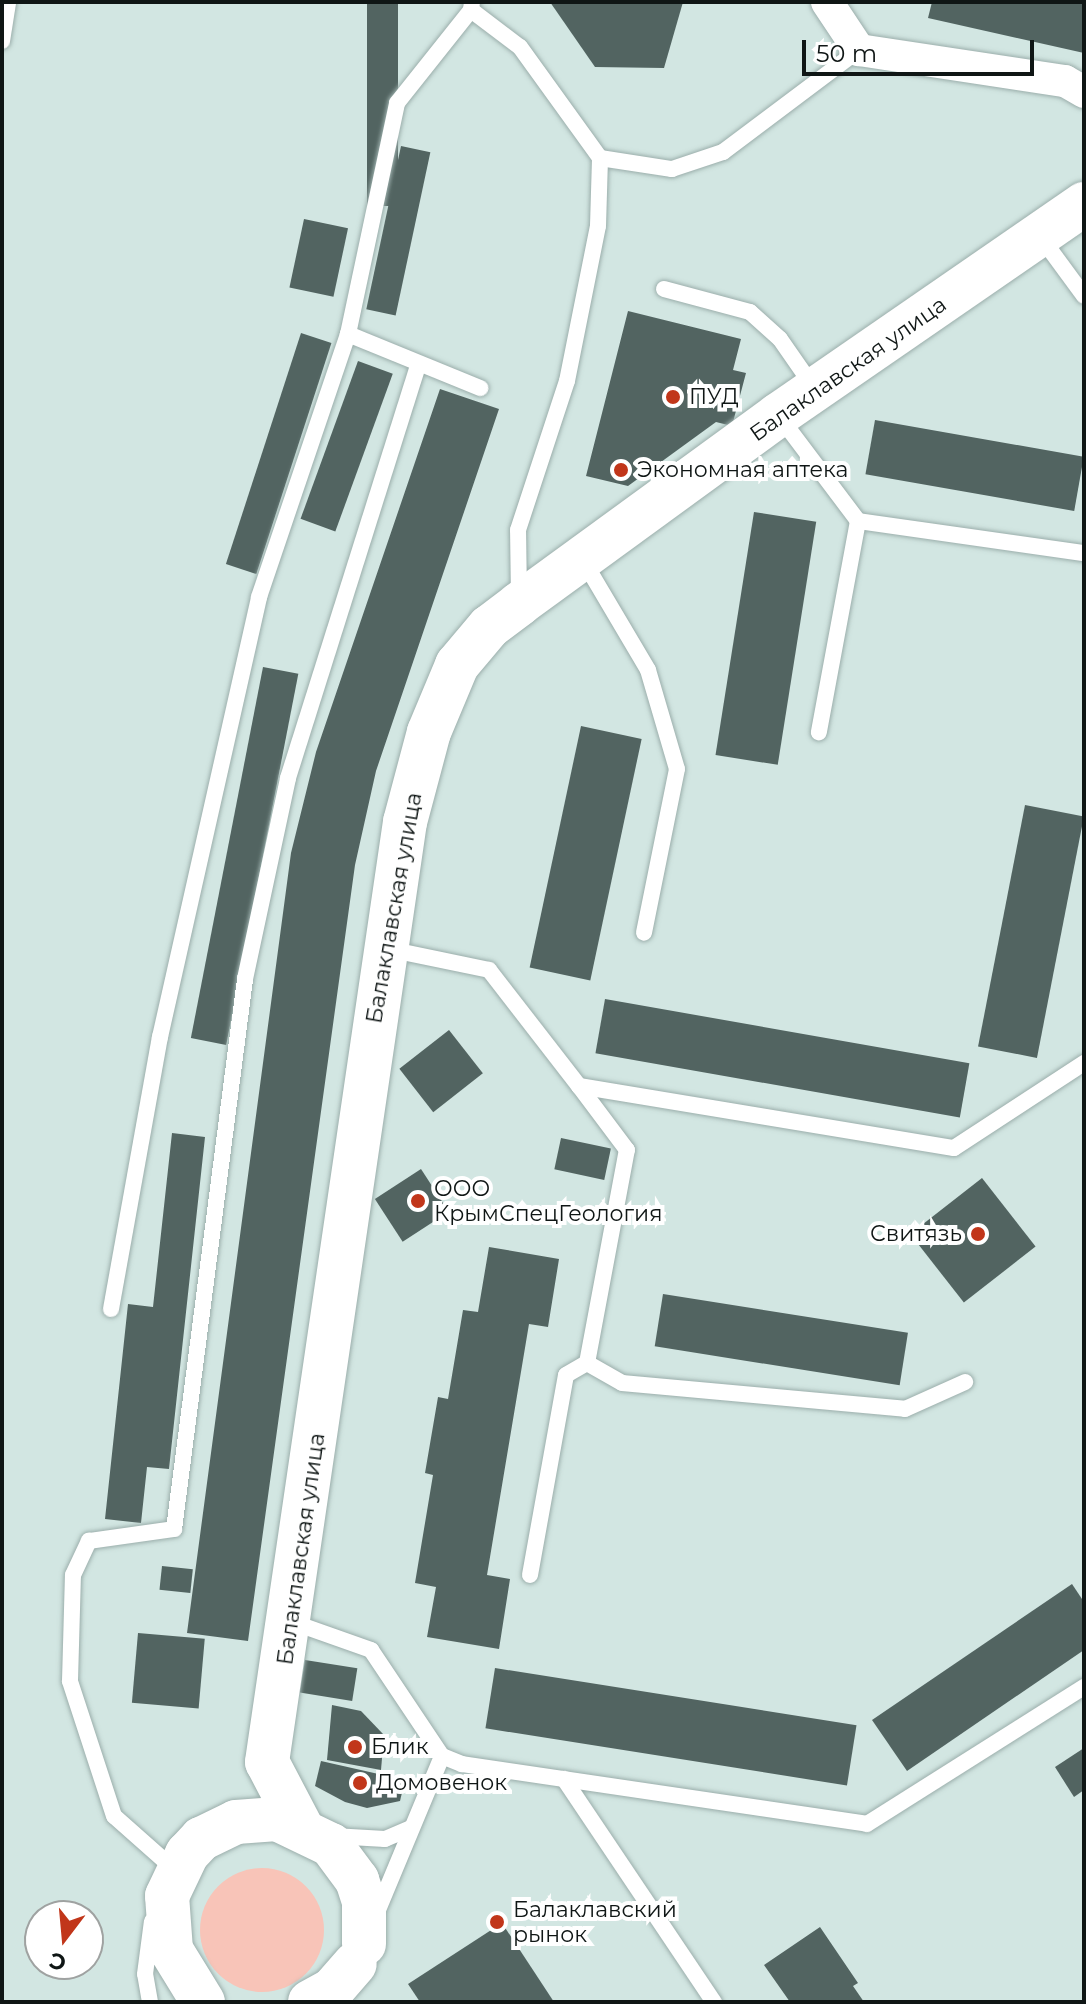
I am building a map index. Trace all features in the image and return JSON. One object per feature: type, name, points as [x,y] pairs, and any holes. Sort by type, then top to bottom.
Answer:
[{"type":"main road","name":"Балаклавская улица","points":[[236,1822],[267,1762],[292,1622],[384,948],[405,822],[429,732],[457,665],[489,627],[519,604],[778,415],[1084,204]]},
{"type":"main road","points":[[267,1762],[307,1829]]},
{"type":"main road","points":[[224,2002],[194,1988],[171,1950],[172,1883],[201,1839],[236,1822],[277,1819],[307,1829],[331,1845],[357,1880],[364,1901],[353,1970],[333,1989],[310,2002]]},
{"type":"street","points":[[827,2],[859,50],[1065,81],[1084,92]]},
{"type":"lane","points":[[2,41],[8,2]]},
{"type":"lane","points":[[111,1309],[160,1037],[259,597],[348,334],[397,103],[471,6],[520,47],[600,158],[598,226],[567,381],[518,530],[519,604]]},
{"type":"lane","points":[[600,158],[672,169],[723,152],[859,50]]},
{"type":"lane","points":[[1040,235],[1084,296]]},
{"type":"lane","points":[[664,289],[750,312],[780,339],[815,389]]},
{"type":"lane","points":[[348,334],[480,388]]},
{"type":"lane","points":[[150,2002],[147,1946],[153,1916],[172,1883],[114,1816],[70,1681],[73,1575],[89,1541],[174,1529],[245,979],[288,778],[418,365]]},
{"type":"lane","points":[[778,415],[858,521],[1084,553]]},
{"type":"lane","points":[[819,732],[858,521]]},
{"type":"lane","points":[[582,559],[648,670],[677,769],[644,933]]},
{"type":"lane","points":[[384,948],[489,970],[627,1150],[587,1363],[566,1375],[530,1575]]},
{"type":"lane","points":[[579,1086],[954,1148],[1084,1063]]},
{"type":"lane","points":[[587,1363],[622,1383],[905,1409],[965,1382]]},
{"type":"lane","points":[[292,1622],[371,1650],[442,1756],[474,1768],[867,1824],[1084,1687]]},
{"type":"lane","points":[[353,1970],[409,1829],[442,1756]]},
{"type":"lane","points":[[564,1779],[714,2002]]},
{"type":"lane","points":[[307,1829],[362,1840],[385,1839],[409,1829]]},
{"type":"shaded area","points":[[262,1868],[286,1873],[306,1886],[319,1906],[324,1930],[319,1954],[306,1974],[286,1987],[262,1992],[238,1987],[218,1974],[205,1954],[200,1930],[205,1906],[218,1886],[238,1873]]},
{"type":"building","points":[[367,2],[398,2],[398,206],[367,206]]},
{"type":"building","points":[[550,2],[683,2],[664,68],[595,67]]},
{"type":"building","points":[[932,2],[1084,2],[1084,53],[928,18]]},
{"type":"building","points":[[401,146],[430,152],[396,316],[366,309]]},
{"type":"building","points":[[304,219],[348,228],[333,297],[289,287]]},
{"type":"building","name":"ПУД","points":[[628,311],[741,339],[733,370],[746,373],[732,426],[716,422],[628,486],[586,476]]},
{"type":"building","points":[[301,333],[331,343],[256,574],[226,564]]},
{"type":"building","points":[[358,361],[393,374],[335,532],[301,519]]},
{"type":"building","points":[[440,389],[499,409],[376,771],[355,865],[248,1641],[187,1633],[291,853],[316,752]]},
{"type":"building","points":[[875,420],[1084,457],[1074,511],[865,474]]},
{"type":"building","points":[[754,512],[816,522],[778,765],[716,755]]},
{"type":"building","points":[[263,667],[298,674],[226,1045],[191,1038]]},
{"type":"building","points":[[581,726],[642,739],[590,980],[530,968]]},
{"type":"building","points":[[1025,805],[1084,816],[1037,1058],[978,1046]]},
{"type":"building","points":[[605,999],[969,1063],[960,1117],[595,1053]]},
{"type":"building","points":[[449,1030],[483,1073],[433,1112],[399,1069]]},
{"type":"building","points":[[172,1133],[205,1137],[169,1469],[147,1467],[141,1523],[105,1519],[128,1304],[153,1307]]},
{"type":"building","points":[[561,1138],[611,1149],[604,1180],[554,1169]]},
{"type":"building","points":[[421,1169],[449,1212],[403,1242],[375,1199]]},
{"type":"building","points":[[982,1178],[1036,1247],[964,1303],[910,1234]]},
{"type":"building","points":[[489,1247],[559,1259],[548,1327],[529,1324],[487,1575],[510,1579],[499,1649],[427,1637],[436,1587],[415,1583],[433,1475],[425,1473],[438,1397],[448,1399],[463,1310],[478,1312]]},
{"type":"building","points":[[663,1294],[908,1333],[900,1385],[655,1346]]},
{"type":"building","points":[[162,1566],[193,1569],[190,1593],[159,1590]]},
{"type":"building","points":[[1072,1584],[1084,1602],[1084,1650],[907,1771],[872,1720]]},
{"type":"building","points":[[138,1633],[205,1639],[199,1709],[132,1703]]},
{"type":"building","points":[[305,1660],[357,1668],[352,1701],[300,1693]]},
{"type":"building","points":[[495,1668],[856,1725],[847,1786],[485,1728]]},
{"type":"building","name":"Блик","points":[[332,1705],[361,1711],[384,1735],[381,1770],[327,1760]]},
{"type":"building","points":[[1084,1748],[1084,1790],[1074,1797],[1055,1767]]},
{"type":"building","name":"Домовенок","points":[[321,1761],[405,1780],[400,1801],[367,1808],[345,1802],[315,1786]]},
{"type":"building","name":"Балаклавский рынок","points":[[502,1923],[554,2002],[420,2002],[408,1984]]},
{"type":"building","points":[[820,1927],[858,1983],[853,1986],[864,2002],[790,2002],[764,1965]]},
{"type":"place","name":"ПУД","points":[[673,397]]},
{"type":"place","name":"Экономная аптека","points":[[621,470]]},
{"type":"place","name":"ООО КрымСпецГеология","points":[[418,1201]]},
{"type":"place","name":"Свитязь","points":[[978,1234]]},
{"type":"place","name":"Блик","points":[[355,1747]]},
{"type":"place","name":"Домовенок","points":[[360,1783]]},
{"type":"place","name":"Балаклавский рынок","points":[[497,1922]]}]
